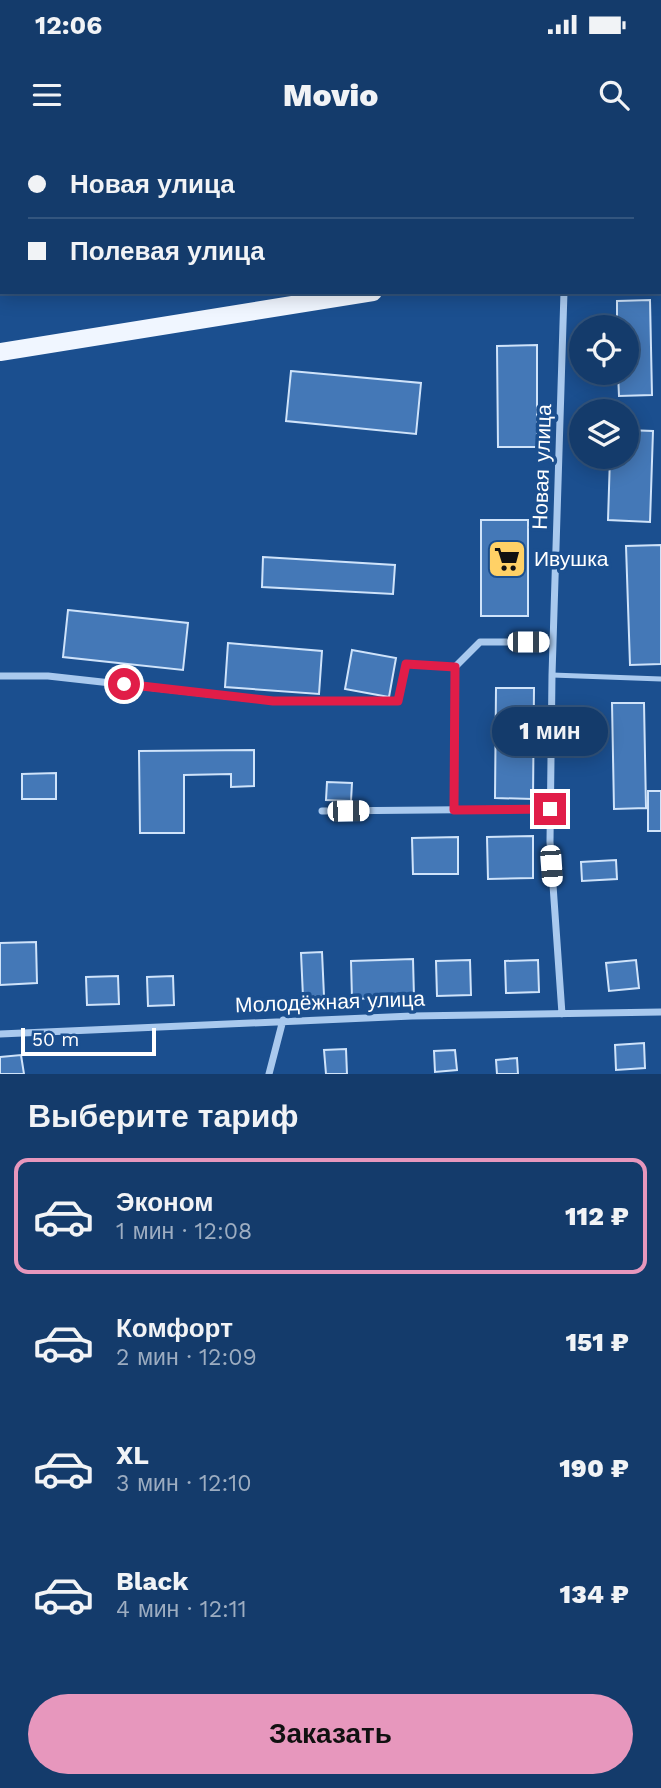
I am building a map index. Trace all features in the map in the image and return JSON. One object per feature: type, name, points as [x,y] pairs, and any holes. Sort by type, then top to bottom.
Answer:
[{"type":"main road","points":[[0,352],[361,294]]},
{"type":"street","name":"Новая улица","points":[[562,1014],[550,809],[564,294]]},
{"type":"street","points":[[0,677],[48,676],[273,701],[398,701],[406,664],[455,667],[480,642],[553,642]]},
{"type":"street","points":[[322,811],[550,809]]},
{"type":"street","name":"Молодёжная улица","points":[[0,1034],[283,1020],[661,1012]]},
{"type":"street","points":[[269,1074],[283,1020]]},
{"type":"lane","points":[[454,810],[455,667]]},
{"type":"lane","points":[[552,675],[661,679]]},
{"type":"building","points":[[650,300],[652,395],[619,396],[619,385],[639,385],[639,315],[617,315],[617,301]]},
{"type":"building","points":[[537,345],[537,447],[498,447],[497,346]]},
{"type":"building","points":[[291,371],[421,383],[416,434],[286,421]]},
{"type":"building","points":[[639,430],[653,431],[650,522],[608,520],[610,469],[639,469]]},
{"type":"building","points":[[481,520],[528,520],[528,616],[481,616]]},
{"type":"building","points":[[661,545],[661,664],[630,665],[626,546]]},
{"type":"building","points":[[263,557],[395,565],[393,594],[262,587]]},
{"type":"building","points":[[68,610],[188,623],[183,670],[63,657]]},
{"type":"building","points":[[228,643],[322,651],[319,694],[225,687]]},
{"type":"building","points":[[352,650],[396,658],[389,697],[345,689]]},
{"type":"building","points":[[496,688],[534,688],[533,799],[495,798]]},
{"type":"building","points":[[612,703],[644,703],[646,808],[614,809]]},
{"type":"building","points":[[254,750],[254,786],[231,787],[231,774],[184,775],[184,833],[140,833],[139,751]]},
{"type":"building","points":[[56,773],[56,799],[22,799],[22,774]]},
{"type":"building","points":[[327,782],[352,783],[351,801],[326,800]]},
{"type":"building","points":[[648,791],[661,791],[661,831],[648,831]]},
{"type":"building","points":[[533,836],[533,878],[488,879],[487,837]]},
{"type":"building","points":[[458,837],[458,874],[413,874],[412,838]]},
{"type":"building","points":[[616,860],[617,879],[582,881],[581,862]]},
{"type":"building","points":[[36,942],[37,983],[0,985],[0,943]]},
{"type":"building","points":[[322,952],[324,996],[303,997],[301,953]]},
{"type":"building","points":[[413,959],[414,997],[352,999],[351,961]]},
{"type":"building","points":[[470,960],[471,995],[437,996],[436,961]]},
{"type":"building","points":[[538,960],[539,992],[506,993],[505,961]]},
{"type":"building","points":[[636,960],[639,988],[609,991],[606,963]]},
{"type":"building","points":[[118,976],[119,1004],[87,1005],[86,977]]},
{"type":"building","points":[[173,976],[174,1005],[148,1006],[147,977]]},
{"type":"building","points":[[644,1043],[645,1068],[616,1070],[615,1045]]},
{"type":"building","points":[[346,1049],[347,1074],[326,1074],[324,1050]]},
{"type":"building","points":[[455,1050],[457,1070],[435,1072],[434,1051]]},
{"type":"building","points":[[21,1055],[24,1074],[0,1074],[0,1057]]},
{"type":"building","points":[[517,1058],[518,1074],[497,1074],[496,1060]]},
{"type":"place","name":"Ивушка","points":[[507,559]]},
{"type":"route","points":[[124,684],[273,701],[398,701],[406,664],[455,667],[454,810],[550,809]]}]
